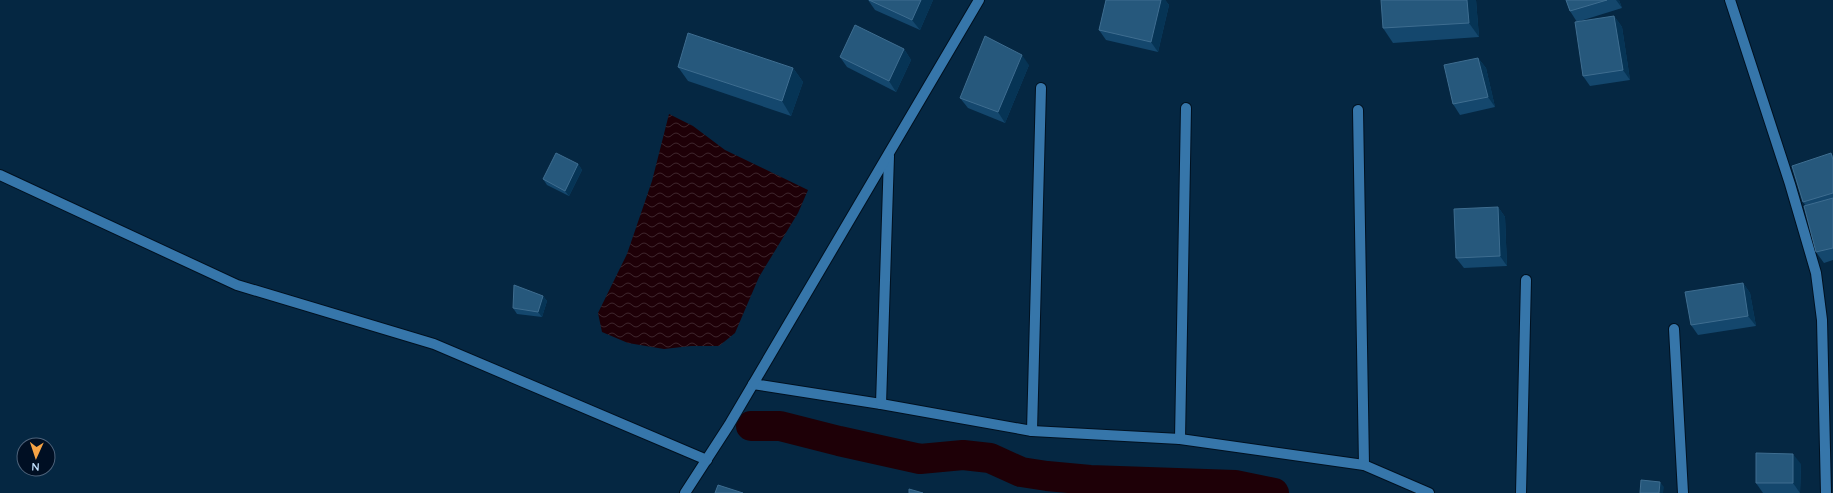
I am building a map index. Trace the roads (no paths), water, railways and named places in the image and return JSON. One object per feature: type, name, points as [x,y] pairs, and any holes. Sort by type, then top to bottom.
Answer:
[{"type":"street","points":[[685,493],[729,425],[978,0]]},
{"type":"street","points":[[1730,0],[1790,184],[1816,273],[1822,320],[1826,493]]},
{"type":"street","points":[[1032,431],[1041,88]]},
{"type":"street","points":[[1180,439],[1186,108]]},
{"type":"street","points":[[1358,110],[1364,465]]},
{"type":"street","points":[[881,404],[889,154]]},
{"type":"street","points":[[0,175],[237,285],[434,344],[707,460]]},
{"type":"street","points":[[1521,493],[1526,280]]},
{"type":"street","points":[[1674,329],[1683,493]]},
{"type":"street","points":[[753,384],[881,404],[1032,431],[1180,439],[1364,465],[1429,493]]},
{"type":"water","points":[[669,114],[693,126],[725,150],[808,190],[798,213],[759,277],[735,333],[719,346],[691,346],[664,349],[628,343],[602,332],[598,313],[627,254],[652,181]]},
{"type":"waterway","points":[[751,426],[780,426],[920,459],[963,455],[990,458],[1021,472],[1047,476],[1090,480],[1235,485],[1274,493]]}]
